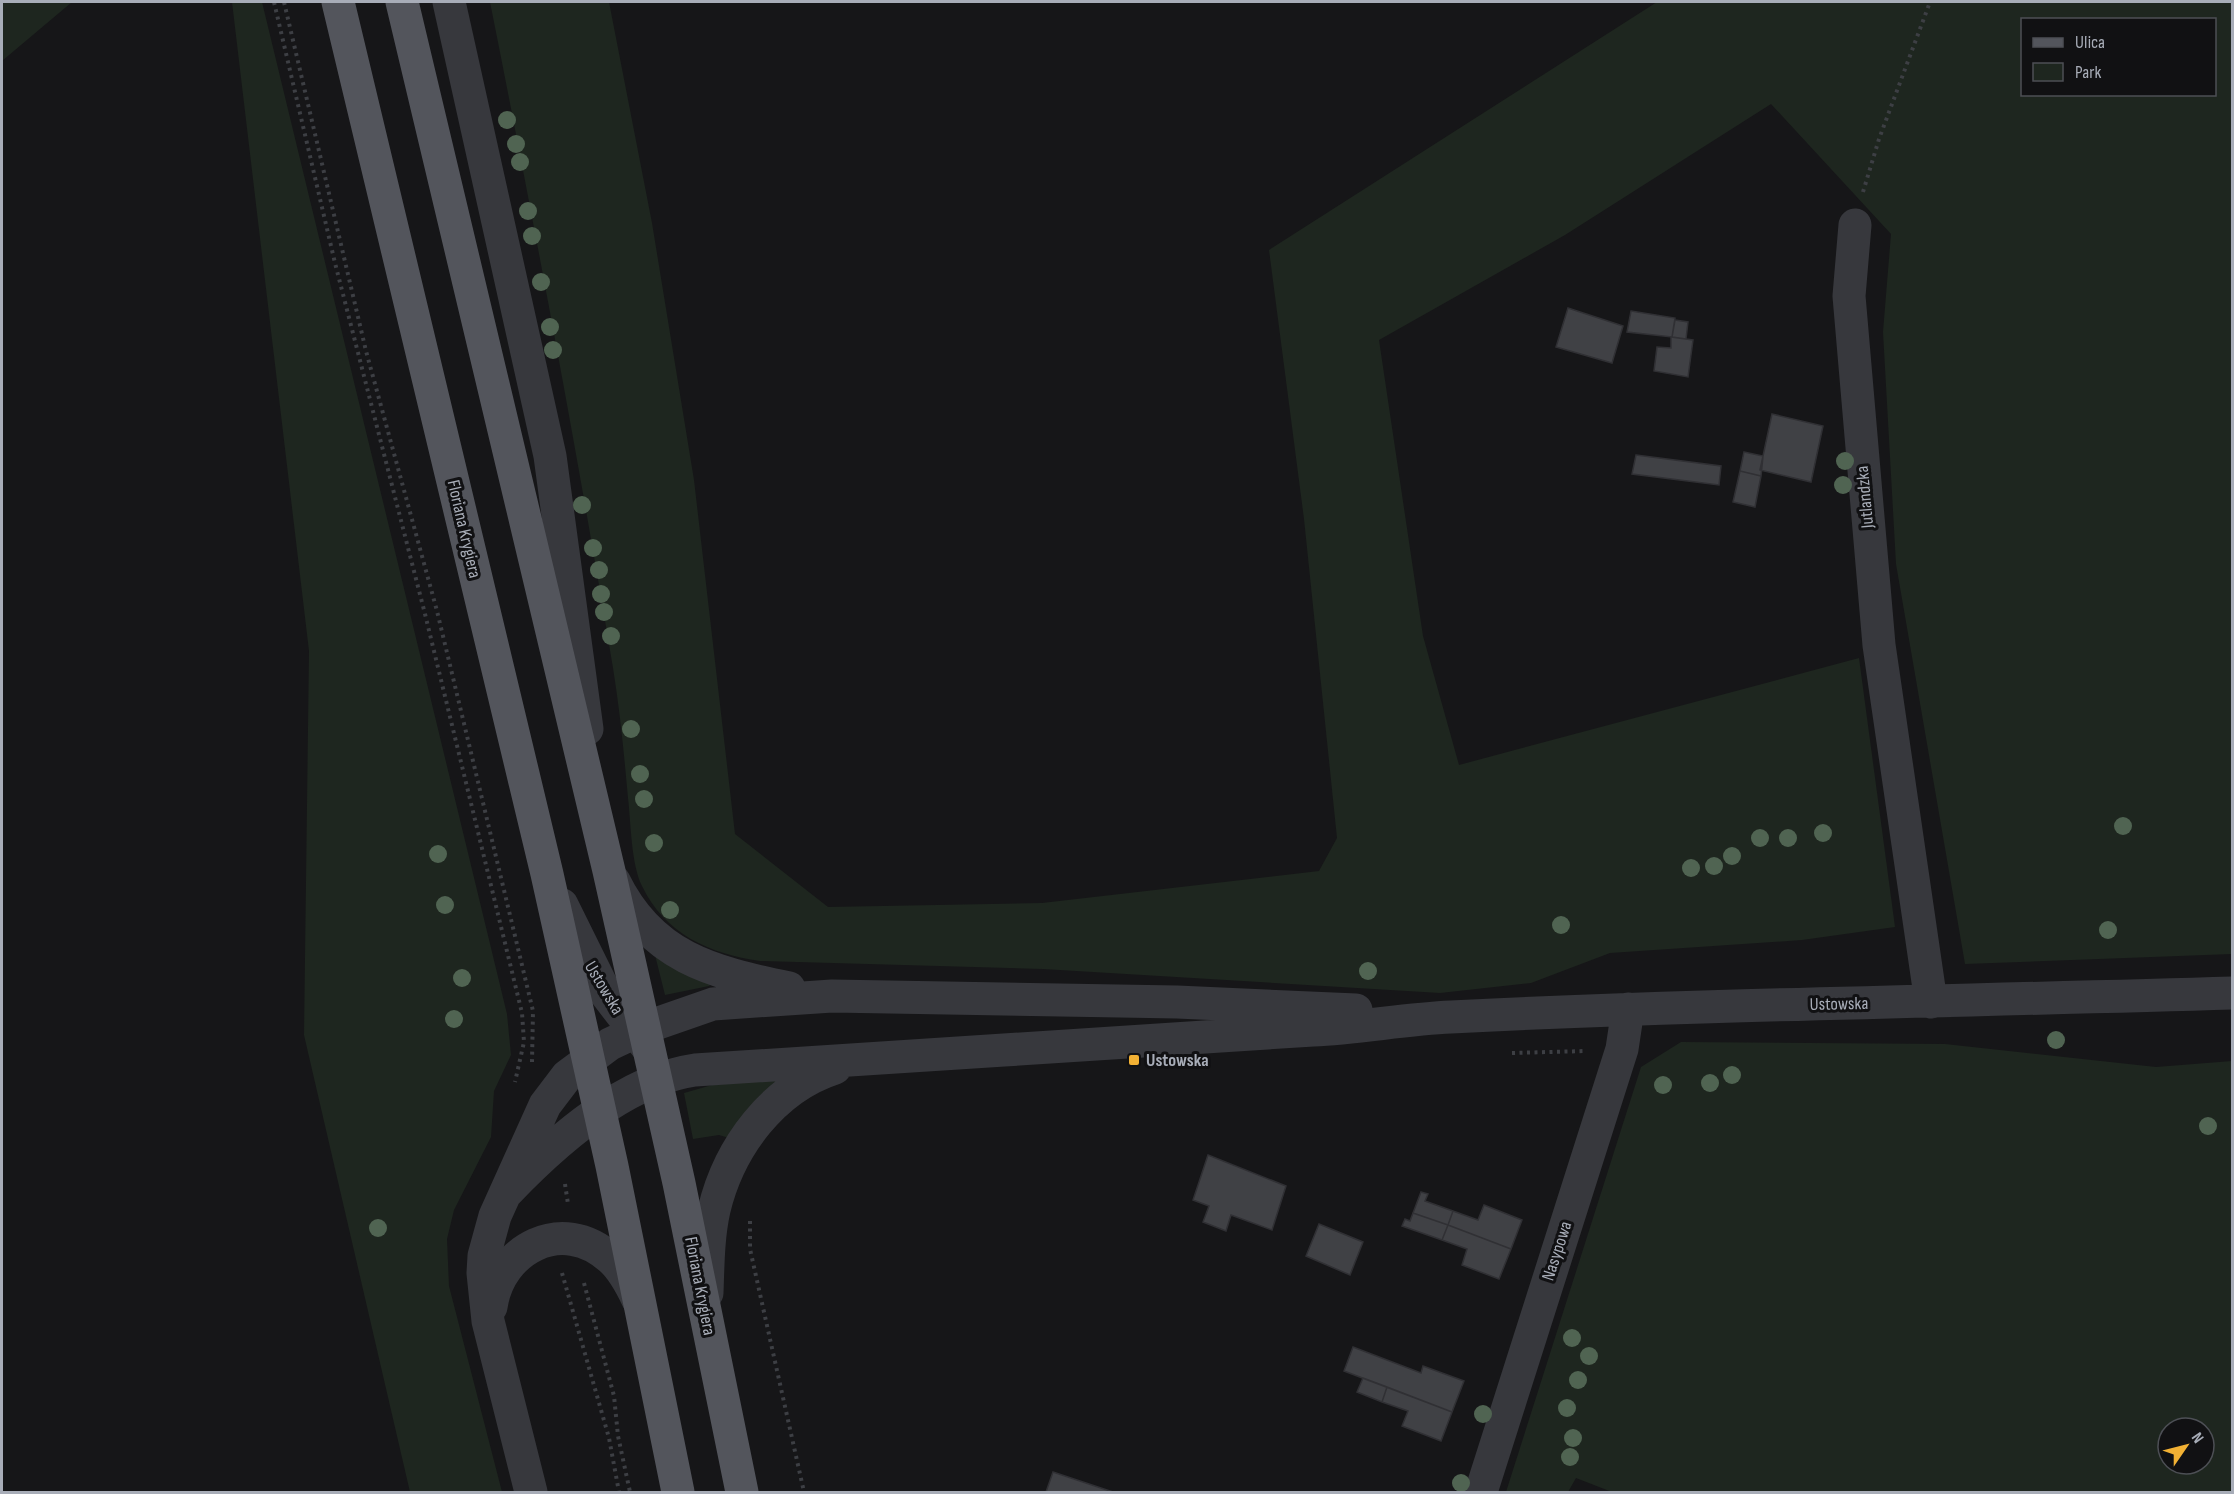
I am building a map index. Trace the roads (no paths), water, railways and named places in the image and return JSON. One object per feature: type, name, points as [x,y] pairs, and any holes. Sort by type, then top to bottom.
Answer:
[{"type":"main road","name":"Floriana Krygiera","points":[[338,2],[548,874],[589,1058],[678,1492]]},
{"type":"main road","name":"Floriana Krygiera","points":[[402,2],[602,838],[645,1047],[707,1319],[742,1492]]},
{"type":"street","name":"Floriana Krygiera","points":[[449,2],[550,456],[602,838]]},
{"type":"street","name":"Jutlandzka","points":[[1855,225],[1849,296],[1879,645],[1931,1002]]},
{"type":"street","name":"Ustowska","points":[[609,871],[621,896],[643,926],[677,954],[718,972],[832,996]]},
{"type":"street","name":"Ustowska","points":[[548,874],[591,970],[645,1047],[695,1070],[1204,1035],[1316,1030],[1445,1017],[1628,1009],[2232,993]]},
{"type":"street","name":"Ustowska","points":[[645,1047],[713,1004],[832,996],[1248,1005],[1445,1017]]},
{"type":"street","name":"Nasypowa","points":[[1481,1492],[1623,1050],[1628,1009]]},
{"type":"street","points":[[531,1492],[488,1321],[483,1273],[484,1256],[495,1216],[545,1105],[567,1076],[589,1058],[645,1047]]},
{"type":"street","points":[[507,1192],[546,1154],[600,1112],[645,1047]]},
{"type":"street","name":"Ustowska","points":[[707,1319],[710,1239],[714,1209],[729,1167],[739,1148],[763,1116],[785,1093],[824,1071],[861,1060]]},
{"type":"street","points":[[488,1321],[492,1297],[503,1271],[527,1247],[547,1241],[566,1240],[583,1243],[610,1258],[630,1284],[639,1303]]},
{"type":"place","name":"Ustowska","points":[[1134,1060]]}]
